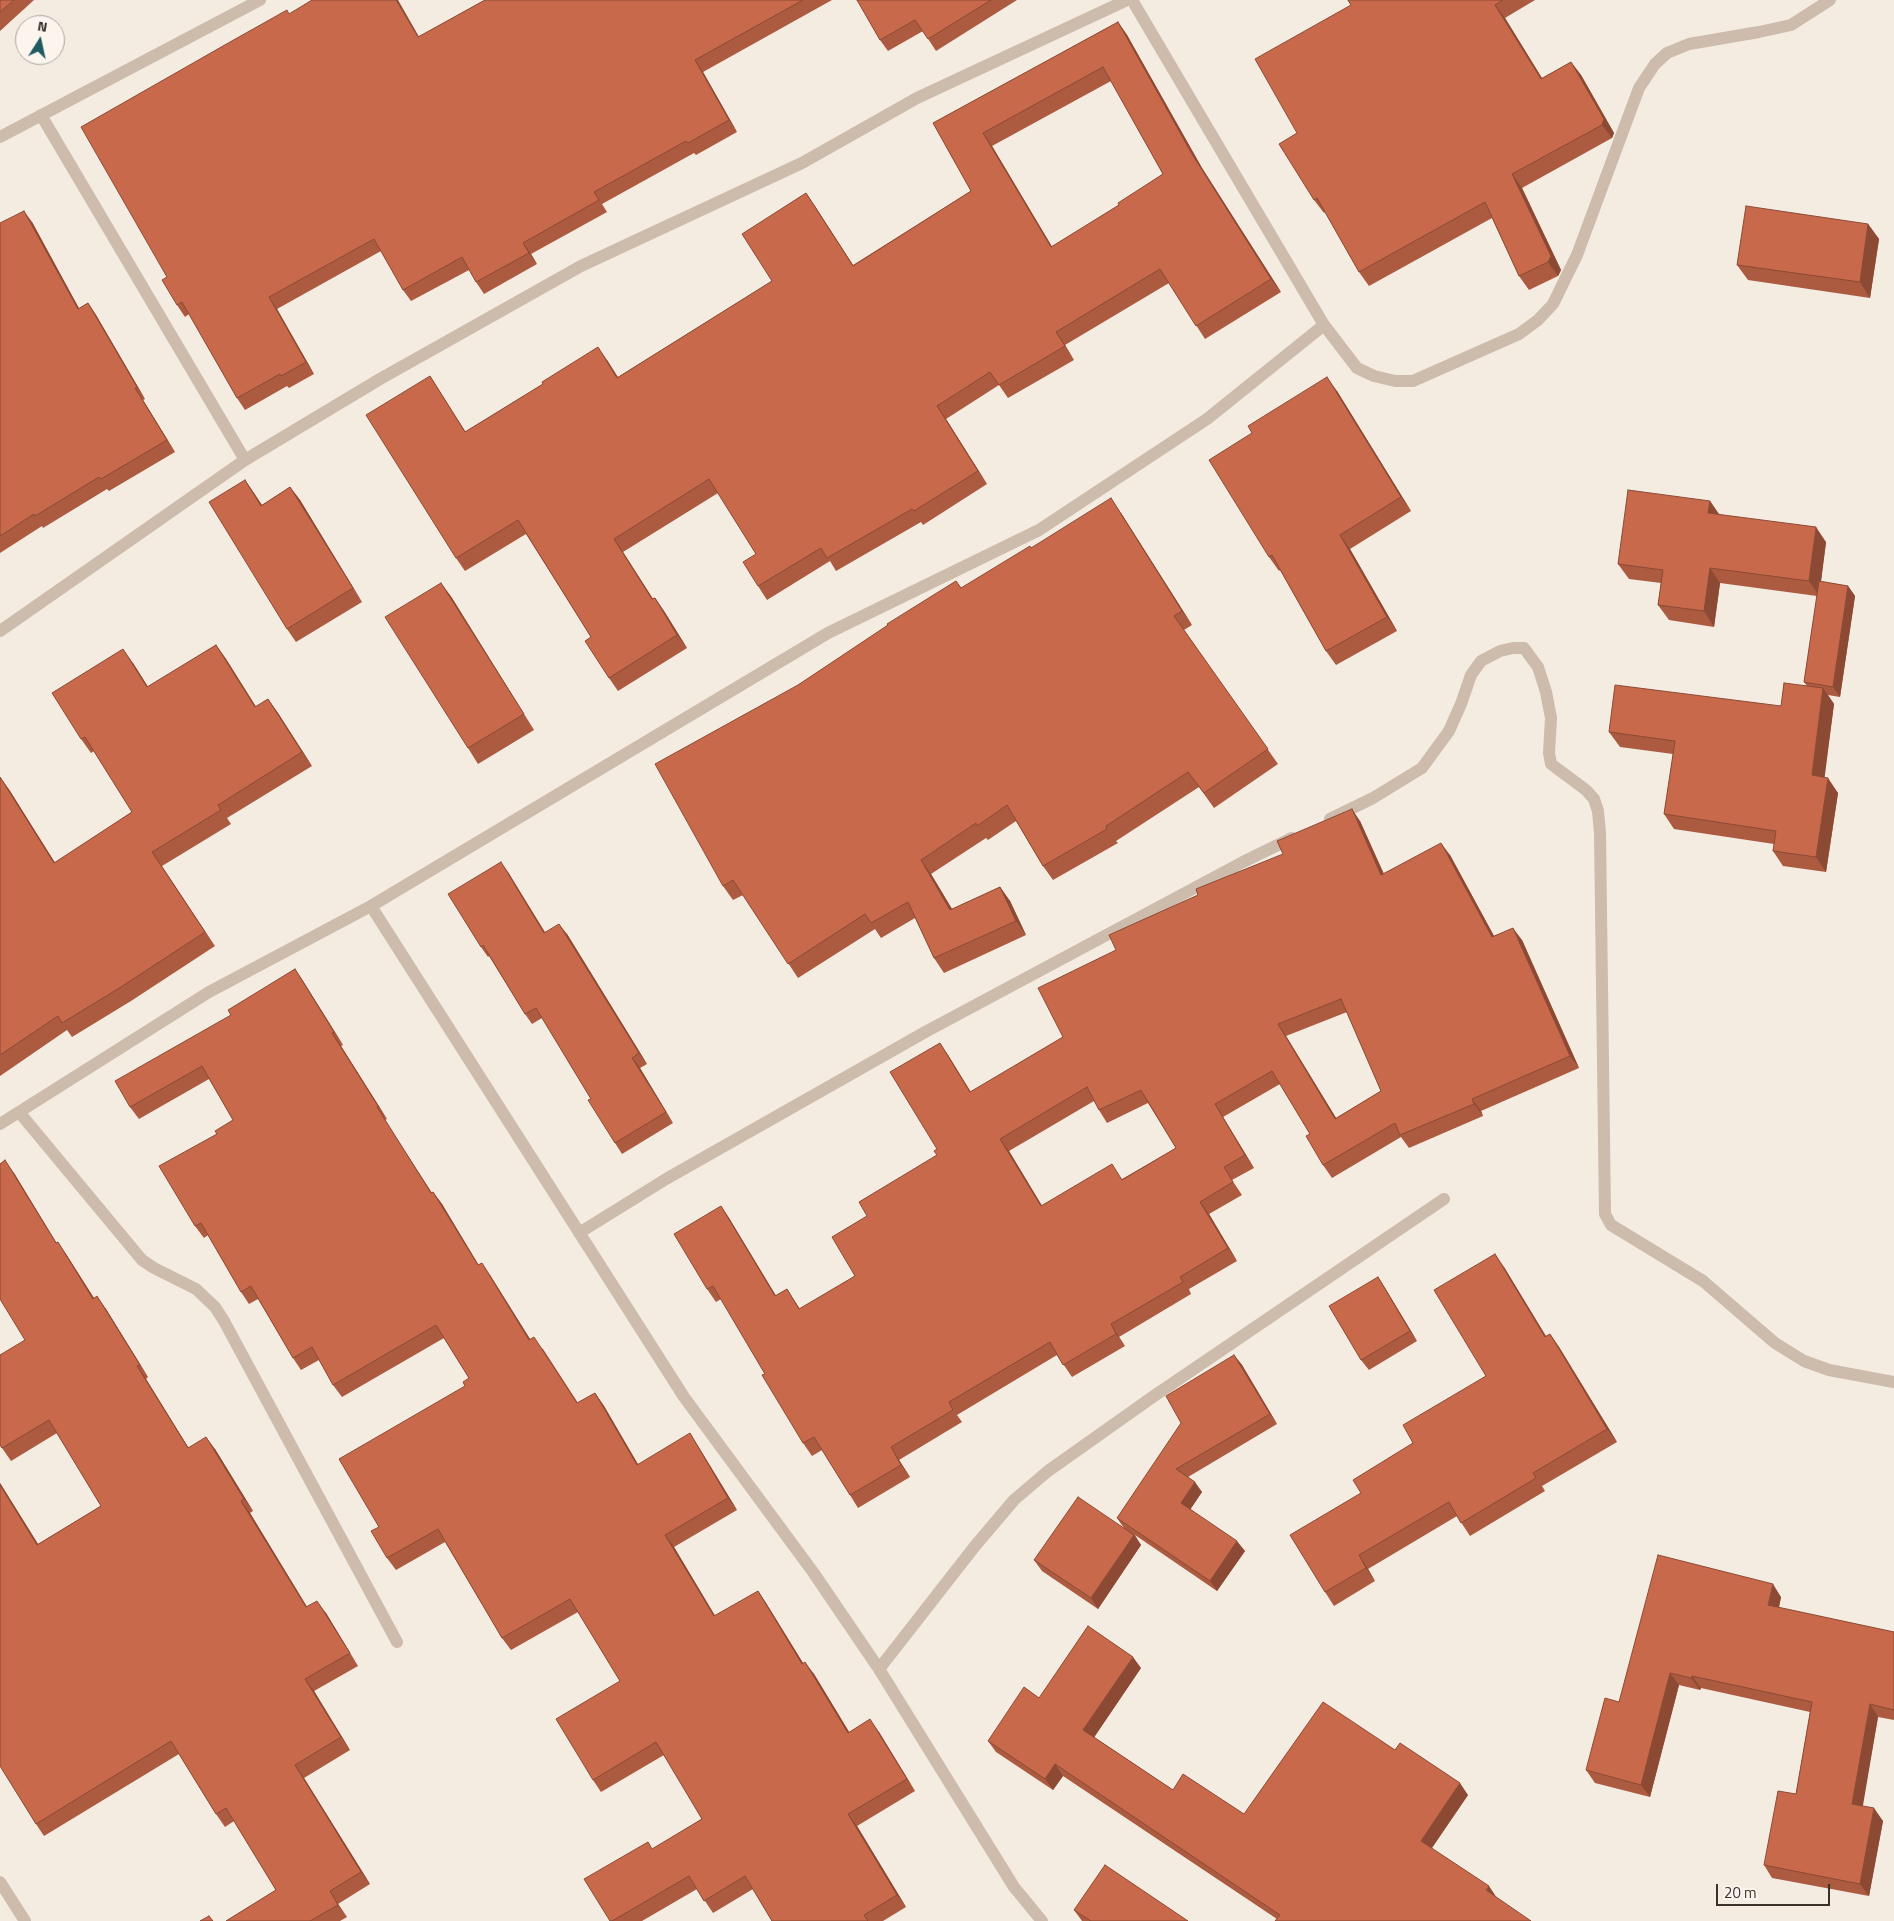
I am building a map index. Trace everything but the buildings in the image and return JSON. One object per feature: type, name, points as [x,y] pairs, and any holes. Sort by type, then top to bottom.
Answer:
[{"type":"street","points":[[0,137],[260,0]]},
{"type":"street","points":[[0,631],[245,460],[380,379],[581,266],[802,163],[916,98],[1127,0]]},
{"type":"street","points":[[1132,0],[1324,325],[1357,368],[1374,376],[1395,381],[1413,381],[1428,376],[1519,334],[1538,320],[1553,304],[1577,255],[1639,88],[1654,64],[1667,53],[1689,44],[1791,25],[1830,0]]},
{"type":"street","points":[[41,115],[245,460]]},
{"type":"street","points":[[0,1124],[209,992],[371,906],[828,632],[1039,530],[1207,419],[1324,325]]},
{"type":"street","points":[[1321,823],[1373,798],[1422,768],[1449,731],[1471,675],[1482,660],[1500,651],[1524,648],[1538,667],[1546,692],[1551,718],[1549,753],[1551,764],[1586,790],[1594,799],[1598,811],[1600,833],[1605,1214],[1611,1225],[1702,1281],[1775,1344],[1804,1361],[1830,1370],[1894,1382]]},
{"type":"street","points":[[579,1233],[666,1178],[927,1030],[1243,862],[1304,832]]},
{"type":"street","points":[[371,906],[684,1397],[813,1572],[879,1669],[1014,1887],[1042,1921]]},
{"type":"street","points":[[19,1112],[142,1260],[196,1289],[215,1307],[397,1642]]},
{"type":"street","points":[[879,1669],[975,1546],[1014,1500],[1048,1471],[1154,1396],[1444,1199]]},
{"type":"street","points":[[0,1882],[25,1921]]}]
